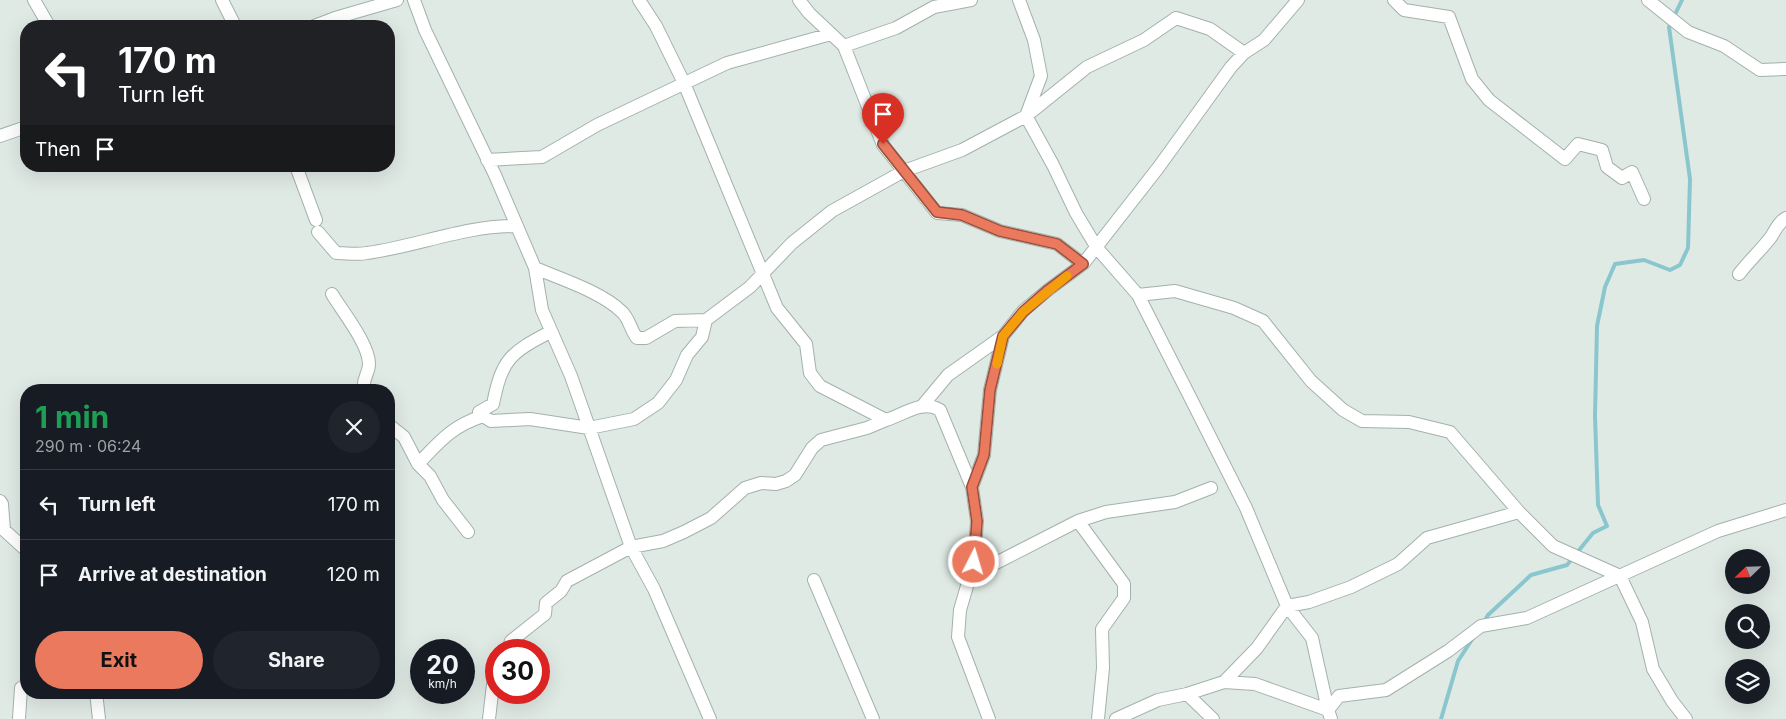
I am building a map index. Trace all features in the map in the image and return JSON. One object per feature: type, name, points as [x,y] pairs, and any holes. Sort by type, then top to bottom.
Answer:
[{"type":"street","points":[[34,0],[46,20]]},
{"type":"street","points":[[222,0],[233,20]]},
{"type":"street","points":[[333,20],[397,0]]},
{"type":"street","points":[[414,0],[425,30],[487,160],[535,268],[542,310],[550,332],[571,376],[631,547],[654,589],[710,719]]},
{"type":"street","points":[[639,0],[656,26],[684,83],[777,308],[806,344],[810,373],[814,380],[820,386],[886,420]]},
{"type":"street","points":[[799,0],[809,13],[844,46],[883,144],[937,212],[962,215],[1000,231],[1057,244],[1083,264]]},
{"type":"street","points":[[844,46],[896,28],[934,7],[971,0]]},
{"type":"street","points":[[1019,0],[1034,40],[1041,76],[1026,116],[1053,165],[1076,213],[1097,248],[1138,295],[1246,508],[1287,606],[1308,632],[1316,647],[1330,715]]},
{"type":"street","points":[[923,405],[948,375],[1003,336],[1023,312],[1048,290],[1083,264],[1097,248],[1231,67],[1244,53],[1264,40],[1298,0]]},
{"type":"street","points":[[1394,0],[1404,10],[1449,18],[1472,79],[1489,100],[1565,159],[1578,144],[1602,150],[1607,167],[1622,178],[1632,172],[1644,199]]},
{"type":"street","points":[[1648,0],[1688,32],[1724,46],[1760,70],[1786,69]]},
{"type":"street","points":[[535,268],[594,294],[619,309],[624,313],[637,338],[646,338],[675,321],[706,320],[764,275],[771,264],[792,243],[832,211],[904,171],[962,150],[1026,116],[1087,67],[1144,40],[1176,18],[1210,29],[1244,53]]},
{"type":"street","points":[[487,160],[542,157],[597,125],[727,63],[831,34]]},
{"type":"street","points":[[0,136],[20,129]]},
{"type":"street","points":[[298,172],[317,226],[336,253],[365,254],[464,230],[491,226],[515,226]]},
{"type":"street","points":[[1739,274],[1751,257],[1770,238],[1779,222],[1786,218]]},
{"type":"street","points":[[1138,295],[1175,291],[1234,308],[1263,321],[1311,381],[1343,410],[1362,421],[1409,422],[1450,432],[1519,512],[1553,546],[1620,576],[1642,622],[1653,669],[1672,702],[1686,719]]},
{"type":"street","points":[[332,294],[343,313],[357,329],[369,364],[362,384]]},
{"type":"street","points":[[418,464],[449,432],[465,422],[483,416],[490,421],[530,419],[589,428],[634,419],[658,403],[676,380],[687,355],[702,337],[706,320]]},
{"type":"street","points":[[479,412],[493,404],[499,375],[510,359],[524,346],[550,332]]},
{"type":"street","points":[[972,487],[984,455],[990,390],[1003,336]]},
{"type":"street","points":[[515,639],[544,614],[546,603],[561,592],[567,581],[631,547],[663,541],[684,532],[711,518],[731,499],[753,485],[776,484],[786,481],[795,475],[812,448],[821,440],[867,428],[923,405],[935,406],[940,410],[972,487],[977,521],[974,562],[960,610],[958,637],[989,719]]},
{"type":"street","points":[[395,430],[404,437],[418,464],[430,476],[443,500],[468,532]]},
{"type":"street","points":[[974,562],[992,565],[1078,521],[1106,512],[1175,502],[1211,488]]},
{"type":"street","points":[[0,501],[2,504],[4,530],[20,545]]},
{"type":"street","points":[[1330,715],[1340,696],[1386,690],[1448,652],[1481,626],[1527,618],[1718,531],[1786,510]]},
{"type":"street","points":[[1224,682],[1256,648],[1287,606],[1309,602],[1351,587],[1398,564],[1427,538],[1519,512]]},
{"type":"street","points":[[1078,521],[1124,584],[1124,598],[1102,629],[1102,668],[1098,719]]},
{"type":"street","points":[[814,580],[873,719]]},
{"type":"street","points":[[1116,719],[1158,700],[1187,694],[1224,682],[1255,684],[1330,715]]},
{"type":"street","points":[[1187,694],[1213,719]]},
{"type":"street","points":[[19,719],[20,699]]},
{"type":"street","points":[[97,699],[99,719]]},
{"type":"street","points":[[489,719],[490,704]]},
{"type":"waterway","points":[[1484,622],[1488,615],[1531,575],[1567,565],[1593,533],[1607,526],[1598,505],[1595,416],[1597,326],[1605,287],[1615,264],[1644,260],[1670,270],[1680,265],[1688,248],[1690,179],[1669,27],[1682,0]]},
{"type":"waterway","points":[[1441,719],[1458,661],[1473,638]]},
{"type":"slow traffic","points":[[997,364],[1003,336],[1023,312],[1067,276]]},
{"type":"route","points":[[883,144],[937,212],[962,215],[1000,231],[1057,244],[1083,264],[1048,290],[1023,312],[1003,336],[990,390],[984,455],[972,487],[977,521],[974,562]]}]
